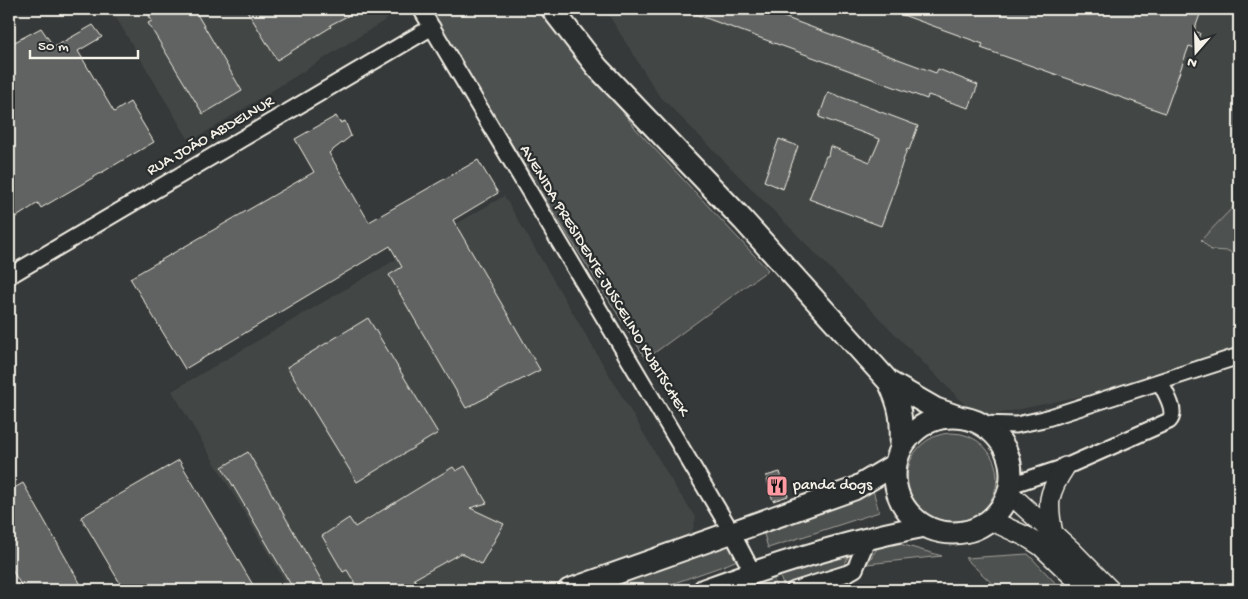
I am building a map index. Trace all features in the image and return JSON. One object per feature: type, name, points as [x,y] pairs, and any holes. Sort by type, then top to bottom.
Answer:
[{"type":"main road","points":[[552,9],[597,67],[743,220],[890,382],[936,409],[980,424],[994,434],[1004,448],[1010,464],[1010,488],[1001,507],[990,520],[975,528],[958,532],[941,532],[925,526],[911,515],[900,500],[895,482],[902,427],[900,405],[890,382]]},
{"type":"main road","points":[[569,590],[854,490],[898,456],[912,434],[926,424],[942,418],[959,417]]},
{"type":"main road","points":[[704,590],[752,573],[868,538],[925,526]]},
{"type":"street","name":"AVENIDA PRESIDENTE JUSCELINO KUBITSCHEK","points":[[421,9],[732,533],[752,573]]},
{"type":"street","name":"RUA JOÃO ABDELNUR","points":[[9,276],[432,27]]},
{"type":"street","points":[[980,424],[1016,425],[1044,419],[1239,356]]},
{"type":"street","points":[[1110,590],[1010,488],[1065,467],[1169,421],[1172,418],[1173,410],[1160,382]]},
{"type":"street","points":[[1053,534],[1048,502],[1054,486],[1065,467]]},
{"type":"street","points":[[990,520],[1027,537],[1041,546],[1087,590]]},
{"type":"street","points":[[794,590],[848,573],[855,569],[868,538]]},
{"type":"shaded area","points":[[111,9],[399,9],[400,11],[190,142]]},
{"type":"shaded area","points":[[430,9],[543,9],[636,129],[768,270],[646,359],[545,199]]},
{"type":"shaded area","points":[[605,9],[1239,9],[1239,351],[1146,382],[978,418],[658,94]]},
{"type":"shaded area","points":[[504,196],[677,490],[696,517],[690,541],[531,590],[290,590],[172,391]]},
{"type":"shaded area","points":[[1239,201],[1239,260],[1229,251],[1211,250],[1201,240]]},
{"type":"shaded area","points":[[952,433],[969,436],[984,446],[994,461],[997,478],[994,495],[984,510],[969,520],[952,523],[935,520],[920,510],[910,495],[907,478],[910,461],[920,446],[935,436]]},
{"type":"shaded area","points":[[873,490],[879,512],[768,548],[762,527]]},
{"type":"shaded area","points":[[883,539],[942,556],[867,564]]},
{"type":"shaded area","points":[[726,543],[740,559],[654,590],[591,590]]},
{"type":"shaded area","points":[[851,551],[844,565],[783,585],[779,574]]},
{"type":"shaded area","points":[[1028,554],[1062,590],[999,590],[965,558]]},
{"type":"shaded area","points":[[773,577],[776,587],[765,590],[735,590]]},
{"type":"building","points":[[145,9],[194,9],[242,91],[203,114],[148,23],[152,21]]},
{"type":"building","points":[[246,9],[361,9],[330,25],[331,27],[277,60]]},
{"type":"building","points":[[684,9],[762,9],[936,73],[938,69],[978,85],[969,108],[928,95],[927,99]]},
{"type":"building","points":[[889,9],[1202,9],[1194,31],[1200,33],[1195,48],[1189,46],[1165,113],[981,48],[983,44]]},
{"type":"building","points":[[93,25],[102,37],[78,51],[114,112],[130,102],[154,142],[41,208],[38,203],[9,222],[9,45],[41,28],[54,47]]},
{"type":"building","points":[[828,92],[918,126],[909,150],[907,149],[881,226],[809,199],[826,156],[828,156],[830,146],[870,162],[880,139],[819,117]]},
{"type":"building","points":[[336,116],[340,123],[345,121],[351,136],[329,153],[369,222],[478,160],[498,193],[453,220],[540,370],[466,408],[389,275],[402,267],[390,246],[185,369],[130,278],[314,172],[295,139]]},
{"type":"building","points":[[779,139],[798,146],[783,189],[764,181]]},
{"type":"building","points":[[368,318],[438,433],[357,482],[287,367]]},
{"type":"building","points":[[248,452],[327,590],[294,590],[222,467]]},
{"type":"building","points":[[179,460],[256,590],[124,590],[81,517]]},
{"type":"building","points":[[465,466],[487,503],[470,508],[504,524],[481,564],[461,553],[414,579],[417,583],[408,590],[359,590],[347,570],[343,572],[322,536],[349,518],[355,527],[453,467],[456,471]]},
{"type":"building","name":"panda dogs","points":[[780,472],[788,496],[773,501],[766,476]]},
{"type":"building","points":[[23,483],[84,590],[24,590],[9,565],[9,491]]},
{"type":"place","name":"panda dogs","points":[[777,486]]}]
